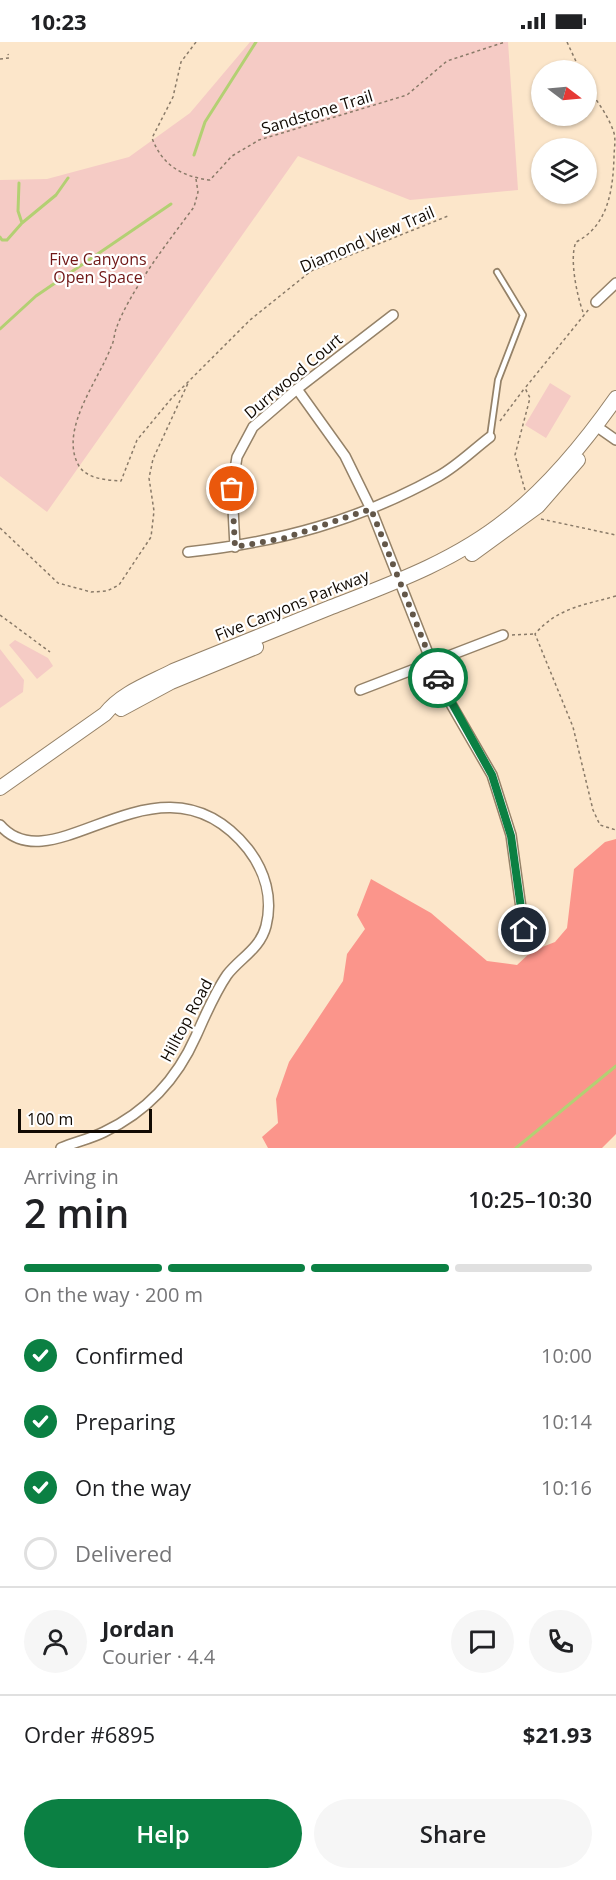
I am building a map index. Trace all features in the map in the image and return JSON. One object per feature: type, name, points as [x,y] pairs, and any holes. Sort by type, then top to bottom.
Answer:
[{"type":"main road","name":"Five Canyons Parkway","points":[[599,428],[616,398]]},
{"type":"main road","name":"Five Canyons Parkway","points":[[0,788],[105,714],[116,713],[171,682],[402,584],[455,564],[495,540],[534,501],[564,478],[616,408]]},
{"type":"street","points":[[596,302],[616,283]]},
{"type":"street","name":"Durrwood Court","points":[[235,547],[232,489],[237,457],[253,427],[297,388],[393,315]]},
{"type":"street","points":[[297,388],[345,456],[371,509],[431,661],[451,704],[492,775],[511,836],[524,930]]},
{"type":"street","points":[[599,428],[616,440]]},
{"type":"street","points":[[189,552],[285,538],[371,509],[440,475],[490,437]]},
{"type":"street","points":[[360,690],[502,635]]},
{"type":"street","name":"Hilltop Road","points":[[0,825],[8,834],[25,842],[54,841],[85,827],[148,808],[179,806],[214,818],[233,834],[256,860],[267,891],[269,905],[266,928],[252,953],[228,973],[188,1054],[155,1098],[132,1117],[102,1133],[61,1148]]},
{"type":"lane","points":[[490,437],[498,380],[523,315],[497,272]]},
{"type":"path","points":[[196,42],[181,62],[173,97],[152,138],[158,155],[183,175],[196,179]]},
{"type":"path","name":"Sandstone Trail","points":[[196,179],[210,180],[232,156],[260,140],[333,115],[391,101],[407,94],[447,61],[505,42]]},
{"type":"path","points":[[567,42],[575,60]]},
{"type":"path","points":[[0,59],[9,58],[8,54]]},
{"type":"path","points":[[584,314],[573,262],[574,248],[576,242],[590,235],[601,220],[611,195],[614,171],[615,132],[597,102]]},
{"type":"path","name":"Diamond View Trail","points":[[196,179],[198,192],[194,207],[127,306],[116,329],[112,347],[84,402],[76,428],[74,451],[80,468],[93,477],[121,481],[137,440],[190,380],[250,320],[311,271],[448,216]]},
{"type":"path","points":[[490,437],[525,388],[596,302]]},
{"type":"path","name":"Diamond View Trail","points":[[0,528],[58,583],[91,592],[107,591],[119,585],[151,537],[154,511],[149,478],[153,459],[190,380]]},
{"type":"path","points":[[525,388],[530,398],[515,455],[526,491],[534,501],[541,519],[616,535]]},
{"type":"path","points":[[502,635],[535,634],[546,622],[570,607],[616,596]]},
{"type":"path","points":[[0,615],[50,652]]},
{"type":"path","points":[[535,634],[573,727],[593,810],[600,825],[616,830]]},
{"type":"green space","name":"Five Canyons Open Space","points":[[250,42],[508,42],[518,190],[410,200],[298,156],[47,512],[0,476],[0,180],[47,179],[129,157],[190,113]]},
{"type":"green space","points":[[550,383],[571,396],[546,438],[525,425]]},
{"type":"green space","points":[[15,640],[48,658],[53,666],[37,679],[9,645]]},
{"type":"green space","points":[[0,649],[24,680],[23,692],[0,708]]},
{"type":"shaded area","points":[[616,839],[616,1134],[602,1148],[268,1148],[262,1137],[278,1123],[276,1099],[289,1062],[343,981],[347,954],[365,929],[357,915],[371,879],[431,913],[487,961],[517,965],[532,951],[555,942],[567,928],[574,869],[605,842]]},
{"type":"waterway","points":[[194,155],[205,122],[256,42]]},
{"type":"waterway","points":[[22,223],[56,195],[68,178]]},
{"type":"waterway","points":[[0,237],[2,240],[7,240],[22,223],[18,211],[19,183]]},
{"type":"waterway","points":[[0,329],[36,296],[171,204]]},
{"type":"waterway","points":[[516,1148],[616,1066]]},
{"type":"way so far","points":[[232,489],[235,547],[285,538],[333,524],[371,509],[438,678]]},
{"type":"route","points":[[438,678],[492,775],[511,836],[524,930]]}]
